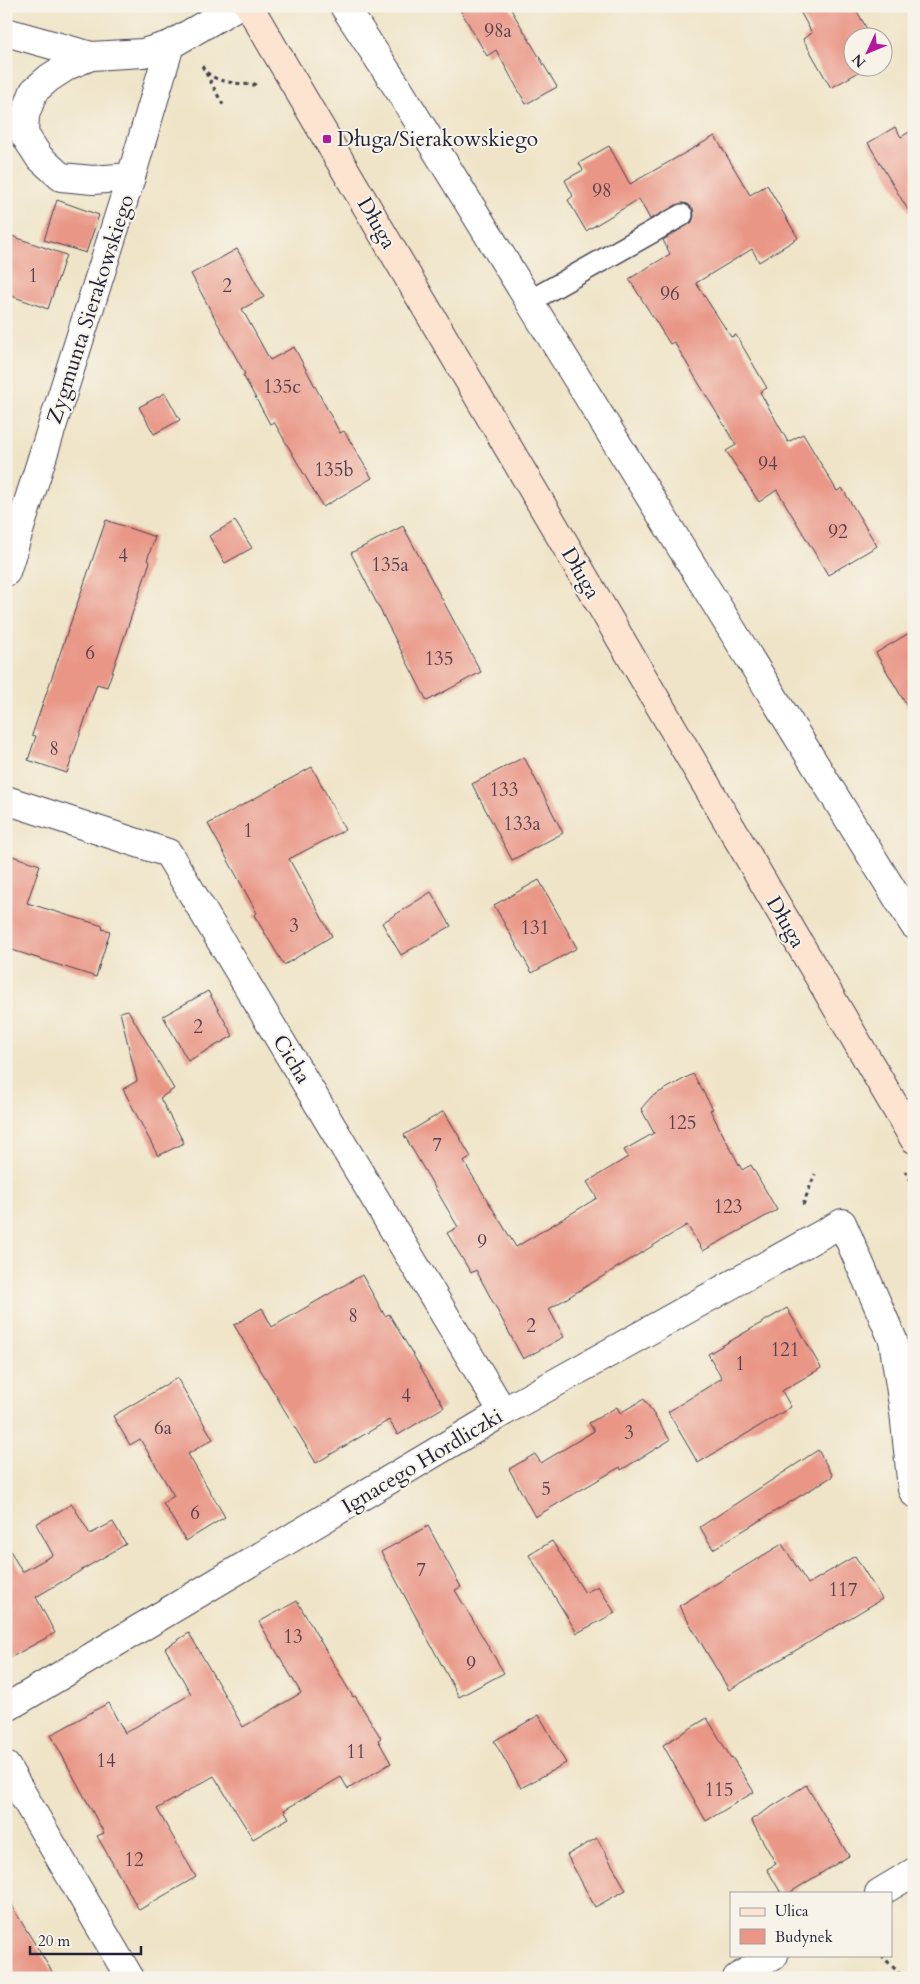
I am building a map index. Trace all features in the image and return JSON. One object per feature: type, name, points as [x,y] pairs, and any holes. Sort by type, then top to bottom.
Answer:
[{"type":"main road","name":"Długa","points":[[250,6],[914,1139]]},
{"type":"street","points":[[132,176],[93,180],[61,177],[39,157],[24,134],[25,114],[34,91],[69,65],[91,56],[143,53],[170,45],[237,6]]},
{"type":"street","points":[[344,6],[399,90],[530,301],[914,925]]},
{"type":"street","points":[[6,32],[91,56]]},
{"type":"street","name":"Zygmunta Sierakowskiego","points":[[6,572],[132,176],[170,45]]},
{"type":"street","name":"Cicha","points":[[6,800],[168,853],[504,1412]]},
{"type":"street","name":"Ignacego Hordliczki","points":[[6,1708],[504,1412],[842,1222],[893,1340],[909,1413]]},
{"type":"street","points":[[909,1413],[912,1489],[914,1493]]},
{"type":"street","points":[[6,1766],[130,1978]]},
{"type":"street","points":[[881,1892],[914,1872]]},
{"type":"street","points":[[736,1978],[772,1956]]},
{"type":"lane","points":[[530,301],[682,215]]},
{"type":"path","points":[[206,72],[223,105]]},
{"type":"path","points":[[882,1956],[904,1978]]},
{"type":"building","points":[[458,6],[509,6],[557,87],[526,104],[496,50],[487,56]]},
{"type":"building","points":[[797,6],[854,6],[866,28],[842,28],[842,78],[848,78],[831,88],[803,39],[812,33]]},
{"type":"building","points":[[895,127],[901,137],[914,129],[914,220],[868,143]]},
{"type":"building","points":[[715,136],[750,195],[767,185],[798,238],[759,262],[752,249],[696,283],[731,337],[736,335],[767,388],[760,392],[788,442],[803,434],[837,491],[842,488],[877,546],[828,575],[777,490],[759,502],[726,451],[736,445],[674,342],[670,344],[629,279],[670,254],[663,240],[692,222],[694,216],[693,208],[688,204],[682,203],[650,219],[639,199],[586,231],[568,200],[573,196],[565,180],[583,170],[579,163],[609,146],[630,184]]},
{"type":"building","points":[[57,200],[99,215],[86,253],[44,240]]},
{"type":"building","points":[[6,234],[66,255],[48,309],[6,294]]},
{"type":"building","points":[[237,249],[264,297],[242,309],[270,360],[294,347],[340,433],[344,431],[372,478],[323,507],[274,422],[270,424],[191,274]]},
{"type":"building","points":[[165,393],[180,420],[154,434],[139,407]]},
{"type":"building","points":[[106,520],[155,537],[147,560],[150,562],[107,687],[97,684],[67,773],[28,760],[36,736],[32,735]]},
{"type":"building","points":[[235,521],[252,548],[225,563],[209,536]]},
{"type":"building","points":[[403,526],[481,672],[427,701],[351,553]]},
{"type":"building","points":[[914,630],[914,718],[876,653]]},
{"type":"building","points":[[524,757],[563,833],[512,860],[472,784]]},
{"type":"building","points":[[312,767],[345,830],[289,859],[332,936],[284,965],[254,915],[257,913],[208,824]]},
{"type":"building","points":[[6,854],[40,865],[27,903],[103,926],[102,929],[110,931],[96,977],[6,948]]},
{"type":"building","points":[[539,880],[577,948],[532,973],[494,905]]},
{"type":"building","points":[[431,892],[451,926],[401,955],[382,923]]},
{"type":"building","points":[[208,991],[233,1036],[188,1061],[163,1016]]},
{"type":"building","points":[[128,1010],[174,1089],[160,1098],[184,1143],[158,1156],[123,1089],[137,1081],[120,1012]]},
{"type":"building","points":[[693,1074],[713,1109],[710,1110],[742,1170],[751,1165],[777,1210],[703,1251],[687,1225],[549,1309],[564,1337],[523,1359],[476,1270],[471,1273],[447,1233],[458,1227],[404,1135],[444,1111],[471,1157],[464,1162],[516,1247],[597,1198],[587,1182],[628,1157],[624,1150],[654,1133],[641,1109],[651,1097]]},
{"type":"building","points":[[362,1275],[385,1316],[389,1314],[444,1407],[398,1435],[389,1420],[316,1463],[234,1325],[262,1308],[272,1327]]},
{"type":"building","points":[[787,1308],[821,1368],[782,1391],[791,1407],[698,1463],[668,1412],[722,1378],[708,1354]]},
{"type":"building","points":[[177,1378],[213,1439],[188,1454],[225,1517],[186,1541],[163,1503],[174,1496],[140,1439],[130,1445],[113,1416]]},
{"type":"building","points":[[644,1399],[670,1440],[621,1470],[620,1467],[535,1517],[509,1469],[535,1454],[541,1463],[594,1431],[589,1423],[617,1407],[620,1413]]},
{"type":"building","points":[[818,1450],[833,1476],[713,1549],[700,1527]]},
{"type":"building","points":[[72,1504],[90,1534],[113,1522],[126,1544],[36,1597],[55,1633],[6,1660],[6,1543],[22,1572],[53,1555],[36,1524]]},
{"type":"building","points":[[428,1526],[461,1587],[455,1590],[504,1673],[459,1697],[381,1552]]},
{"type":"building","points":[[552,1541],[585,1593],[598,1586],[615,1613],[577,1633],[529,1555]]},
{"type":"building","points":[[782,1544],[808,1584],[855,1556],[882,1599],[729,1690],[679,1606]]},
{"type":"building","points":[[297,1601],[353,1697],[355,1696],[381,1738],[378,1740],[391,1763],[348,1789],[341,1777],[284,1810],[289,1818],[253,1839],[214,1776],[157,1809],[196,1877],[139,1910],[97,1836],[104,1833],[51,1735],[108,1703],[125,1733],[191,1694],[165,1648],[189,1633],[243,1727],[301,1693],[259,1622]]},
{"type":"building","points":[[539,1715],[566,1763],[521,1788],[494,1741]]},
{"type":"building","points":[[707,1718],[754,1792],[706,1821],[663,1745]]},
{"type":"building","points":[[806,1785],[849,1856],[791,1892],[780,1892],[767,1869],[776,1864],[751,1820]]},
{"type":"building","points":[[597,1838],[626,1890],[595,1907],[567,1855]]},
{"type":"building","points":[[6,1897],[56,1978],[6,1978]]},
{"type":"place","name":"Długa/Sierakowskiego","points":[[327,139]]}]
